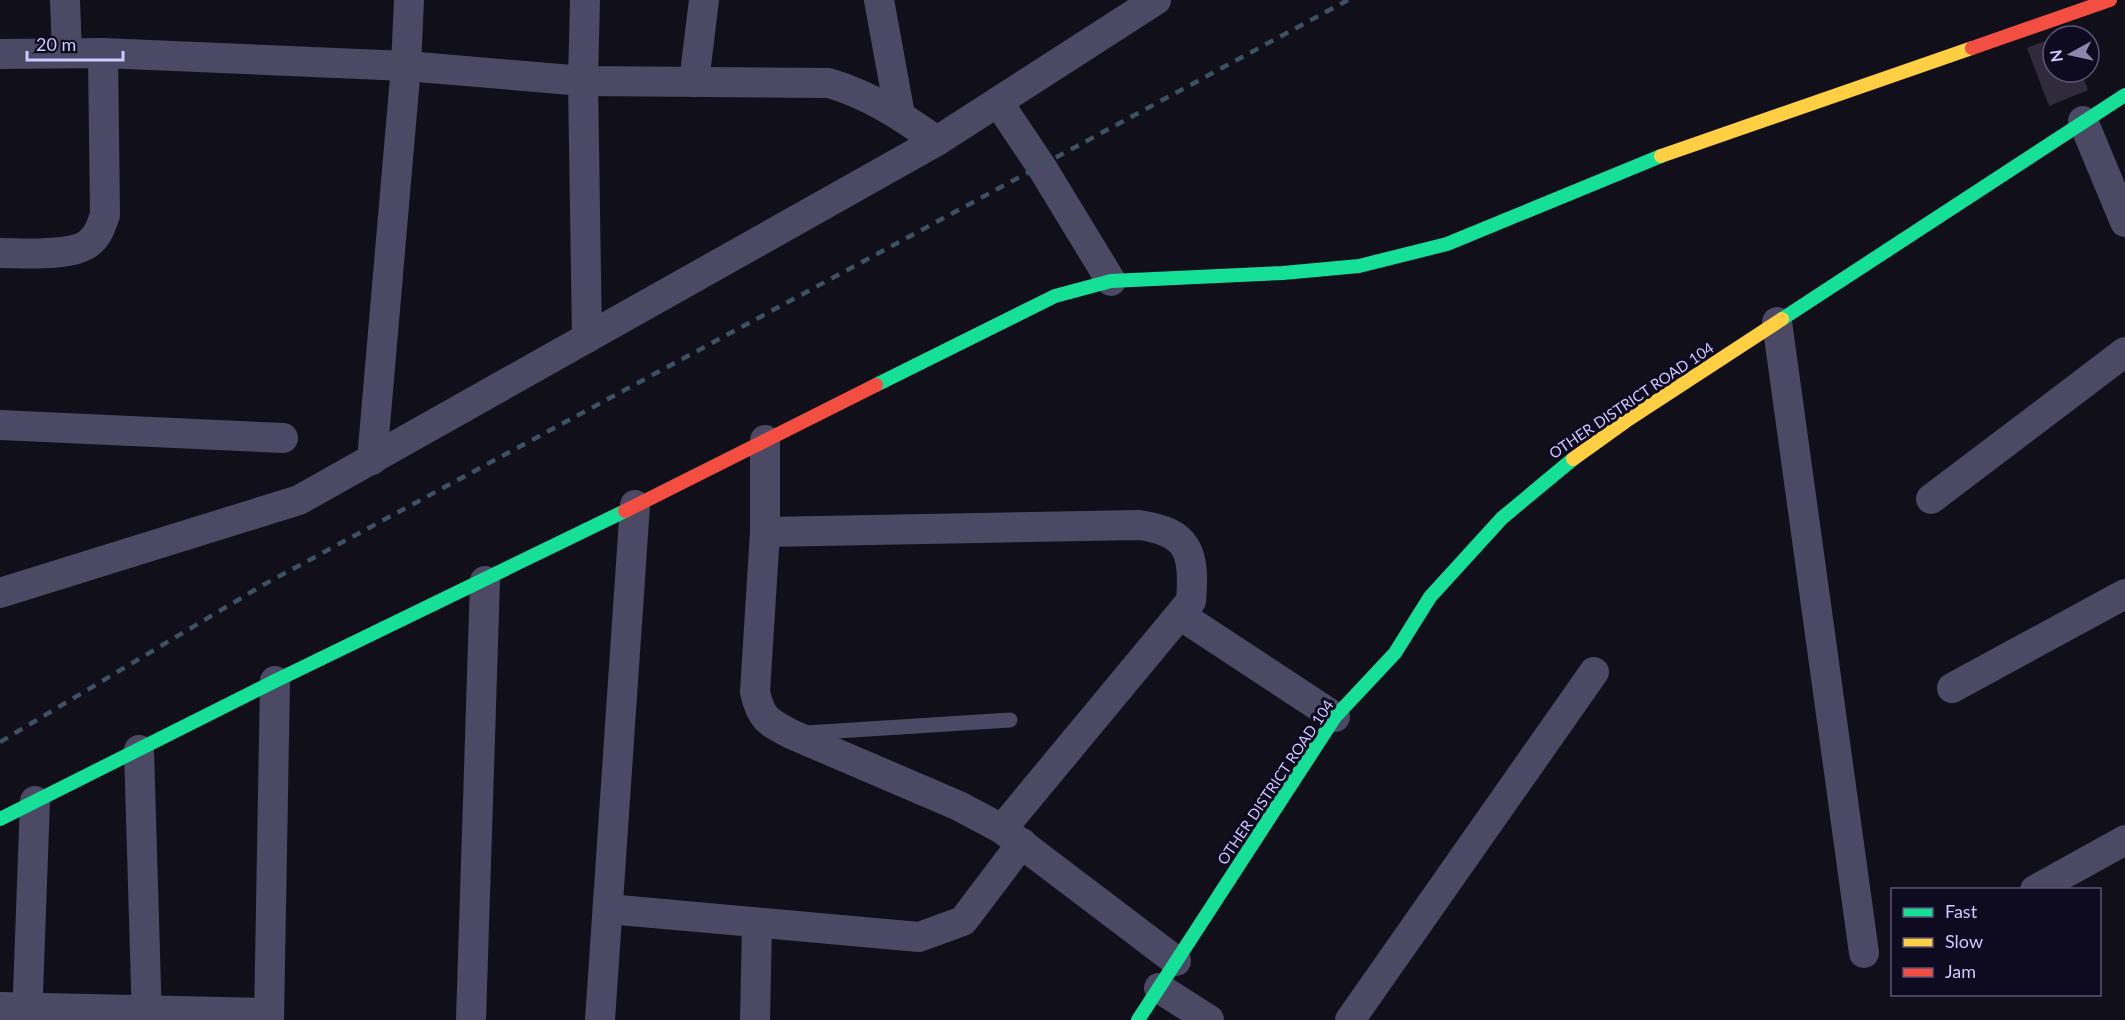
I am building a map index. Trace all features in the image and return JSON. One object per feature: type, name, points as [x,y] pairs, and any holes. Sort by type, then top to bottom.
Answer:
[{"type":"street","points":[[65,0],[67,53]]},
{"type":"street","points":[[372,460],[406,66],[409,0]]},
{"type":"street","points":[[585,0],[583,81],[587,338]]},
{"type":"street","points":[[694,82],[704,0]]},
{"type":"street","points":[[879,0],[900,115]]},
{"type":"street","points":[[0,593],[299,500],[937,141],[1156,0]]},
{"type":"street","points":[[0,819],[275,681],[485,581],[1055,296],[1111,281],[1283,273],[1359,266],[1447,244],[1664,154],[2110,0]]},
{"type":"street","points":[[0,253],[41,254],[67,250],[87,245],[99,232],[105,215],[103,53]]},
{"type":"street","points":[[0,54],[103,53],[406,66],[583,81],[829,83],[862,93],[900,115],[937,141]]},
{"type":"street","name":"OTHER DISTRICT ROAD 104","points":[[1138,1020],[1335,717],[1395,653],[1430,597],[1502,518],[1554,473],[1626,421],[2125,95]]},
{"type":"street","points":[[998,102],[1041,166],[1111,281]]},
{"type":"street","points":[[2083,122],[2125,222]]},
{"type":"street","points":[[1777,322],[1864,953]]},
{"type":"street","points":[[1931,499],[2125,352]]},
{"type":"street","points":[[0,425],[283,438]]},
{"type":"street","points":[[765,440],[765,532],[755,692],[758,708],[766,720],[791,734],[959,806],[1012,836],[1176,961]]},
{"type":"street","points":[[600,1020],[635,505]]},
{"type":"street","points":[[608,909],[919,937],[963,921],[1012,836],[1191,601],[1194,571],[1186,546],[1165,529],[1139,525],[765,532]]},
{"type":"street","points":[[471,1020],[485,581]]},
{"type":"street","points":[[1952,688],[2125,594]]},
{"type":"street","points":[[1180,615],[1335,717]]},
{"type":"street","points":[[1350,1020],[1594,672]]},
{"type":"street","points":[[35,801],[18,1012],[269,1017],[275,681]]},
{"type":"street","points":[[139,750],[148,1015]]},
{"type":"street","points":[[2040,888],[2125,840]]},
{"type":"street","points":[[755,1020],[757,923]]},
{"type":"street","points":[[1159,988],[1209,1020]]},
{"type":"lane","points":[[791,734],[1010,720]]},
{"type":"building","points":[[2041,43],[2041,84],[2086,84],[2088,90],[2049,106],[2027,48]]},
{"type":"railway","points":[[0,742],[263,585],[1348,0]]},
{"type":"traffic: fast","points":[[1782,319],[2125,95]]},
{"type":"traffic: fast","points":[[876,385],[1055,296],[1111,281],[1283,273],[1359,266],[1447,244],[1661,156]]},
{"type":"traffic: fast","points":[[1138,1020],[1335,717],[1395,653],[1430,597],[1502,518],[1573,459]]},
{"type":"traffic: fast","points":[[0,819],[275,681],[625,511]]},
{"type":"traffic: slow","points":[[1661,156],[1972,48]]},
{"type":"traffic: slow","points":[[1573,459],[1626,421],[1782,319]]},
{"type":"traffic: jam","points":[[1972,48],[2110,0]]},
{"type":"traffic: jam","points":[[625,511],[876,385]]}]
